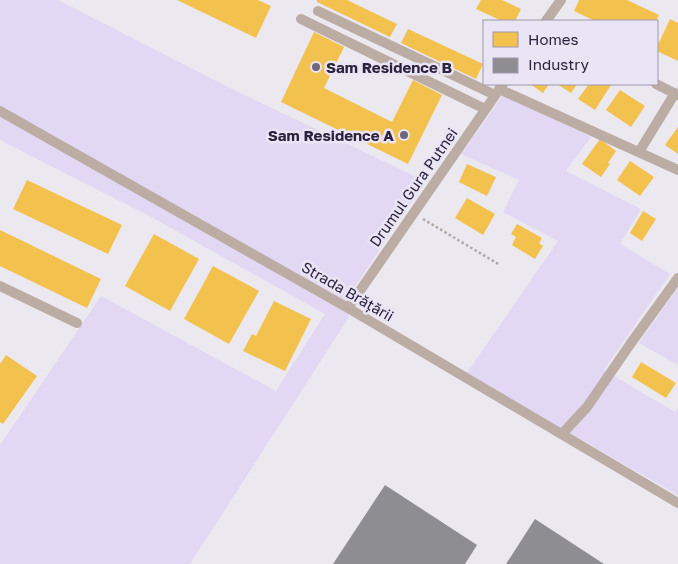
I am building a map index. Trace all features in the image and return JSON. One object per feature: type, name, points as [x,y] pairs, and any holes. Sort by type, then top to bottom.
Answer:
[{"type":"street","points":[[547,20],[561,0]]},
{"type":"street","points":[[318,11],[483,82]]},
{"type":"street","points":[[301,19],[486,109]]},
{"type":"street","points":[[639,152],[677,94],[658,85]]},
{"type":"street","points":[[499,89],[678,170]]},
{"type":"street","name":"Drumul Gura Putnei","points":[[348,308],[499,89]]},
{"type":"street","name":"Strada Brățării","points":[[0,111],[348,308],[678,502]]},
{"type":"street","points":[[562,434],[587,407],[678,278]]},
{"type":"street","points":[[0,286],[77,323]]},
{"type":"path","points":[[414,213],[500,265]]},
{"type":"shaded area","points":[[0,0],[58,0],[234,90],[425,181],[347,299],[349,317],[190,564],[0,564],[0,445],[101,296],[276,391],[325,314],[155,219],[0,140]]},
{"type":"shaded area","points":[[504,94],[591,137],[566,171],[641,209],[620,244],[670,274],[604,370],[675,412],[678,408],[678,495],[466,374],[558,241],[503,212],[519,180],[461,154]]},
{"type":"shaded area","points":[[678,287],[678,365],[639,343]]},
{"type":"building: Homes","points":[[177,0],[258,0],[271,6],[256,38]]},
{"type":"building: Homes","points":[[317,0],[347,0],[397,24],[390,37],[317,2]]},
{"type":"building: Homes","points":[[481,0],[502,0],[521,9],[516,20],[500,20],[476,9]]},
{"type":"building: Homes","points":[[579,0],[627,0],[659,15],[656,20],[593,20],[574,11]]},
{"type":"building: Homes","points":[[670,19],[678,23],[678,61],[658,51],[658,45]]},
{"type":"building: Homes","points":[[408,29],[483,64],[476,79],[401,43]]},
{"type":"building: Homes","points":[[314,32],[344,47],[324,88],[392,122],[413,80],[442,95],[408,164],[281,102]]},
{"type":"building: Homes","points":[[531,85],[548,85],[543,93]]},
{"type":"building: Homes","points":[[559,85],[576,85],[571,93]]},
{"type":"building: Homes","points":[[588,85],[611,85],[595,110],[578,99]]},
{"type":"building: Homes","points":[[620,90],[645,106],[631,127],[606,110]]},
{"type":"building: Homes","points":[[678,127],[678,154],[665,145]]},
{"type":"building: Homes","points":[[600,139],[616,151],[601,177],[582,164]]},
{"type":"building: Homes","points":[[630,161],[654,177],[640,196],[617,180]]},
{"type":"building: Homes","points":[[467,164],[496,177],[487,196],[459,182]]},
{"type":"building: Homes","points":[[27,180],[122,225],[108,254],[13,209]]},
{"type":"building: Homes","points":[[467,198],[495,214],[483,235],[455,218]]},
{"type":"building: Homes","points":[[643,211],[656,219],[642,241],[630,233]]},
{"type":"building: Homes","points":[[517,224],[542,238],[539,243],[543,246],[535,259],[512,245],[516,237],[511,234]]},
{"type":"building: Homes","points":[[0,230],[101,279],[87,308],[0,266]]},
{"type":"building: Homes","points":[[154,234],[199,259],[170,311],[125,286]]},
{"type":"building: Homes","points":[[213,266],[259,291],[229,344],[184,319]]},
{"type":"building: Homes","points":[[274,301],[311,319],[285,371],[243,351],[252,334],[256,336]]},
{"type":"building: Homes","points":[[6,355],[37,376],[3,424],[0,422],[0,364]]},
{"type":"building: Homes","points":[[641,362],[676,383],[666,398],[632,377]]},
{"type":"building: Industry","points":[[385,485],[477,545],[465,564],[333,564]]},
{"type":"building: Industry","points":[[535,519],[604,564],[506,564]]},
{"type":"place","name":"Sam Residence B","points":[[316,67]]},
{"type":"place","name":"Sam Residence A","points":[[404,135]]}]
